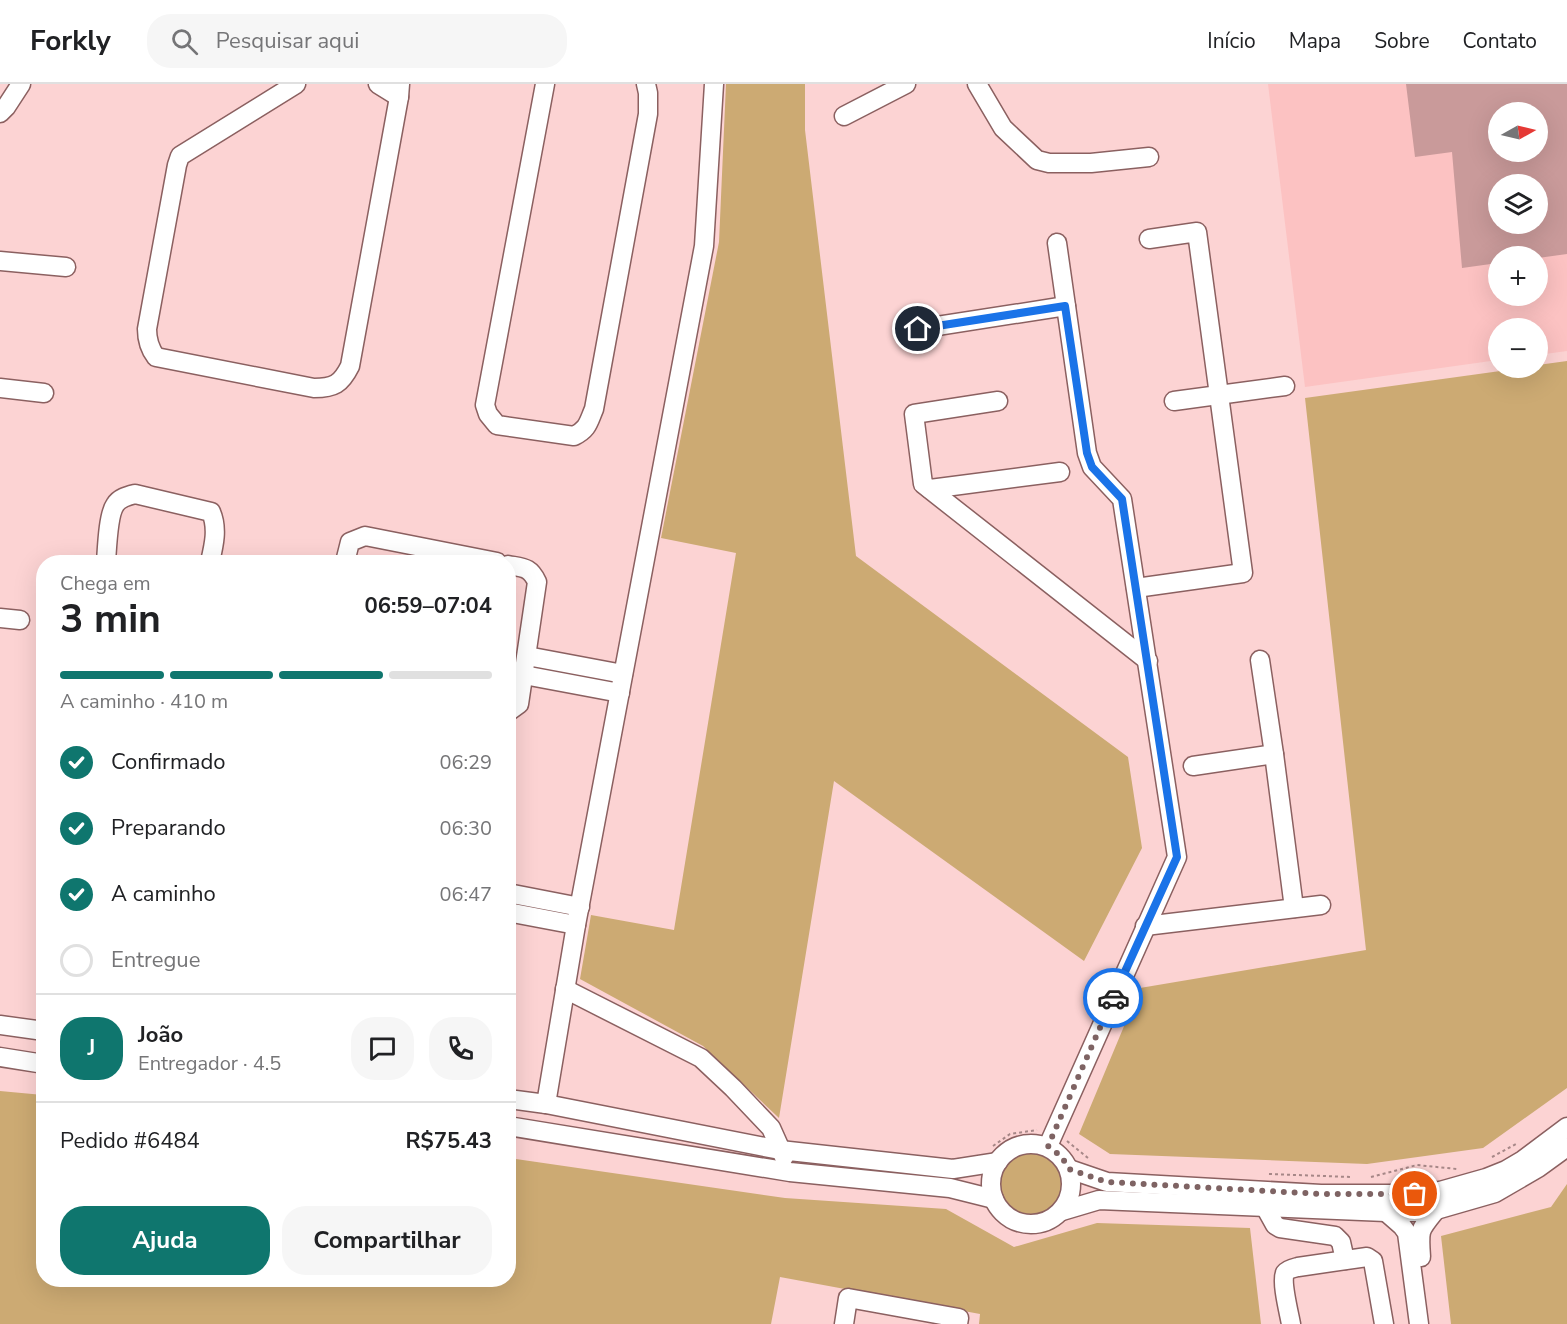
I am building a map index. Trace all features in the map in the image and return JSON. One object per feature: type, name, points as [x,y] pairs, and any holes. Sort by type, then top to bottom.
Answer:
[{"type":"street","points":[[0,113],[21,84]]},
{"type":"street","points":[[296,84],[180,156],[147,329],[147,340],[156,357],[314,388],[327,388],[344,379],[350,366],[400,91],[378,84]]},
{"type":"street","points":[[545,84],[485,405],[488,414],[497,425],[574,436],[583,431],[594,409],[648,114],[646,84]]},
{"type":"street","points":[[546,1104],[578,916],[704,246],[714,84]]},
{"type":"street","points":[[844,117],[906,84]]},
{"type":"street","points":[[977,84],[1003,128],[1037,160],[1049,163],[1091,163],[1149,157]]},
{"type":"street","points":[[1136,588],[1243,573],[1197,232],[1149,239]]},
{"type":"street","points":[[516,1100],[780,1150],[953,1169],[1005,1153],[1027,1143],[1038,1144],[1051,1140],[1177,857],[1122,499],[1092,467],[1087,453],[1057,243]]},
{"type":"street","points":[[0,261],[66,267]]},
{"type":"street","points":[[918,329],[1065,306]]},
{"type":"street","points":[[1174,401],[1285,386]]},
{"type":"street","points":[[0,388],[44,393]]},
{"type":"street","points":[[998,401],[914,414],[923,484],[1148,661]]},
{"type":"street","points":[[930,489],[1060,472]]},
{"type":"street","points":[[107,555],[110,518],[114,506],[125,496],[135,494],[211,512],[215,520],[216,533],[211,555]]},
{"type":"street","points":[[347,555],[350,542],[365,536],[463,555]]},
{"type":"street","points":[[516,566],[533,573],[537,582],[524,675],[519,704],[516,706]]},
{"type":"street","points":[[0,618],[20,620]]},
{"type":"street","points":[[527,656],[623,674]]},
{"type":"street","points":[[1260,660],[1294,908]]},
{"type":"street","points":[[524,675],[620,693]]},
{"type":"street","points":[[1193,766],[1274,754]]},
{"type":"street","points":[[516,896],[578,916]]},
{"type":"street","points":[[1145,926],[1321,905]]},
{"type":"street","points":[[516,912],[578,916]]},
{"type":"street","points":[[565,989],[701,1058],[771,1128],[790,1172]]},
{"type":"street","points":[[0,1025],[36,1030]]},
{"type":"street","points":[[0,1057],[36,1063]]},
{"type":"street","points":[[516,1127],[790,1172],[950,1188],[994,1199]]},
{"type":"street","points":[[1069,1169],[1107,1182],[1321,1194],[1415,1194],[1440,1191],[1506,1170],[1567,1127]]},
{"type":"street","points":[[993,1156],[991,1186],[994,1199],[1000,1209],[1008,1217],[1019,1222],[1042,1223],[1062,1211],[1071,1191],[1072,1180],[1069,1169],[1051,1140]]},
{"type":"street","points":[[1062,1211],[1099,1200],[1422,1212],[1495,1193],[1538,1168],[1567,1146]]},
{"type":"street","points":[[1265,1207],[1275,1226],[1335,1236],[1341,1242],[1345,1260]]},
{"type":"street","points":[[1429,1324],[1419,1236],[1421,1228],[1436,1210]]},
{"type":"street","points":[[1386,1212],[1407,1233],[1419,1324]]},
{"type":"street","points":[[1291,1324],[1284,1282],[1286,1271],[1291,1268],[1367,1257],[1373,1261],[1383,1324]]},
{"type":"street","points":[[844,1324],[848,1298],[904,1317],[959,1318],[958,1324]]},
{"type":"path","points":[[993,1156],[1010,1134],[1036,1130],[1051,1140],[1064,1138],[1095,1161]]},
{"type":"path","points":[[1487,1160],[1516,1144]]},
{"type":"path","points":[[1369,1177],[1417,1165],[1459,1169]]},
{"type":"path","points":[[1265,1173],[1358,1177]]},
{"type":"shaded area","points":[[726,84],[805,84],[805,130],[856,556],[1128,757],[1142,848],[1084,961],[834,781],[779,1118],[703,1046],[580,979],[591,915],[674,930],[736,553],[661,538],[719,242]]},
{"type":"shaded area","points":[[1268,84],[1567,84],[1567,351],[1548,354],[1548,318],[1488,318],[1488,361],[1305,387]]},
{"type":"shaded area","points":[[1567,361],[1567,1088],[1483,1148],[1367,1164],[1110,1154],[1079,1134],[1140,988],[1366,950],[1305,398],[1488,373],[1488,378],[1548,378],[1548,364]]},
{"type":"shaded area","points":[[0,1091],[36,1094],[36,1287],[516,1287],[516,1159],[785,1198],[946,1209],[1014,1247],[1097,1223],[1250,1228],[1261,1324],[979,1324],[980,1314],[780,1277],[771,1324],[0,1324]]},
{"type":"shaded area","points":[[1031,1150],[1044,1153],[1055,1160],[1062,1171],[1065,1184],[1062,1197],[1055,1208],[1044,1215],[1031,1218],[1018,1215],[1007,1208],[1000,1197],[997,1184],[1000,1171],[1007,1160],[1018,1153]]},
{"type":"shaded area","points":[[1567,1184],[1567,1324],[1451,1324],[1441,1236],[1551,1207]]},
{"type":"building","points":[[1406,84],[1567,84],[1567,254],[1548,257],[1548,246],[1488,246],[1488,264],[1462,268],[1452,152],[1415,157]]},
{"type":"way so far","points":[[1113,998],[1048,1146],[1058,1153],[1069,1169],[1107,1182],[1321,1194],[1415,1194]]},
{"type":"route","points":[[918,329],[1065,306],[1087,453],[1092,467],[1122,499],[1177,857],[1113,998]]}]
